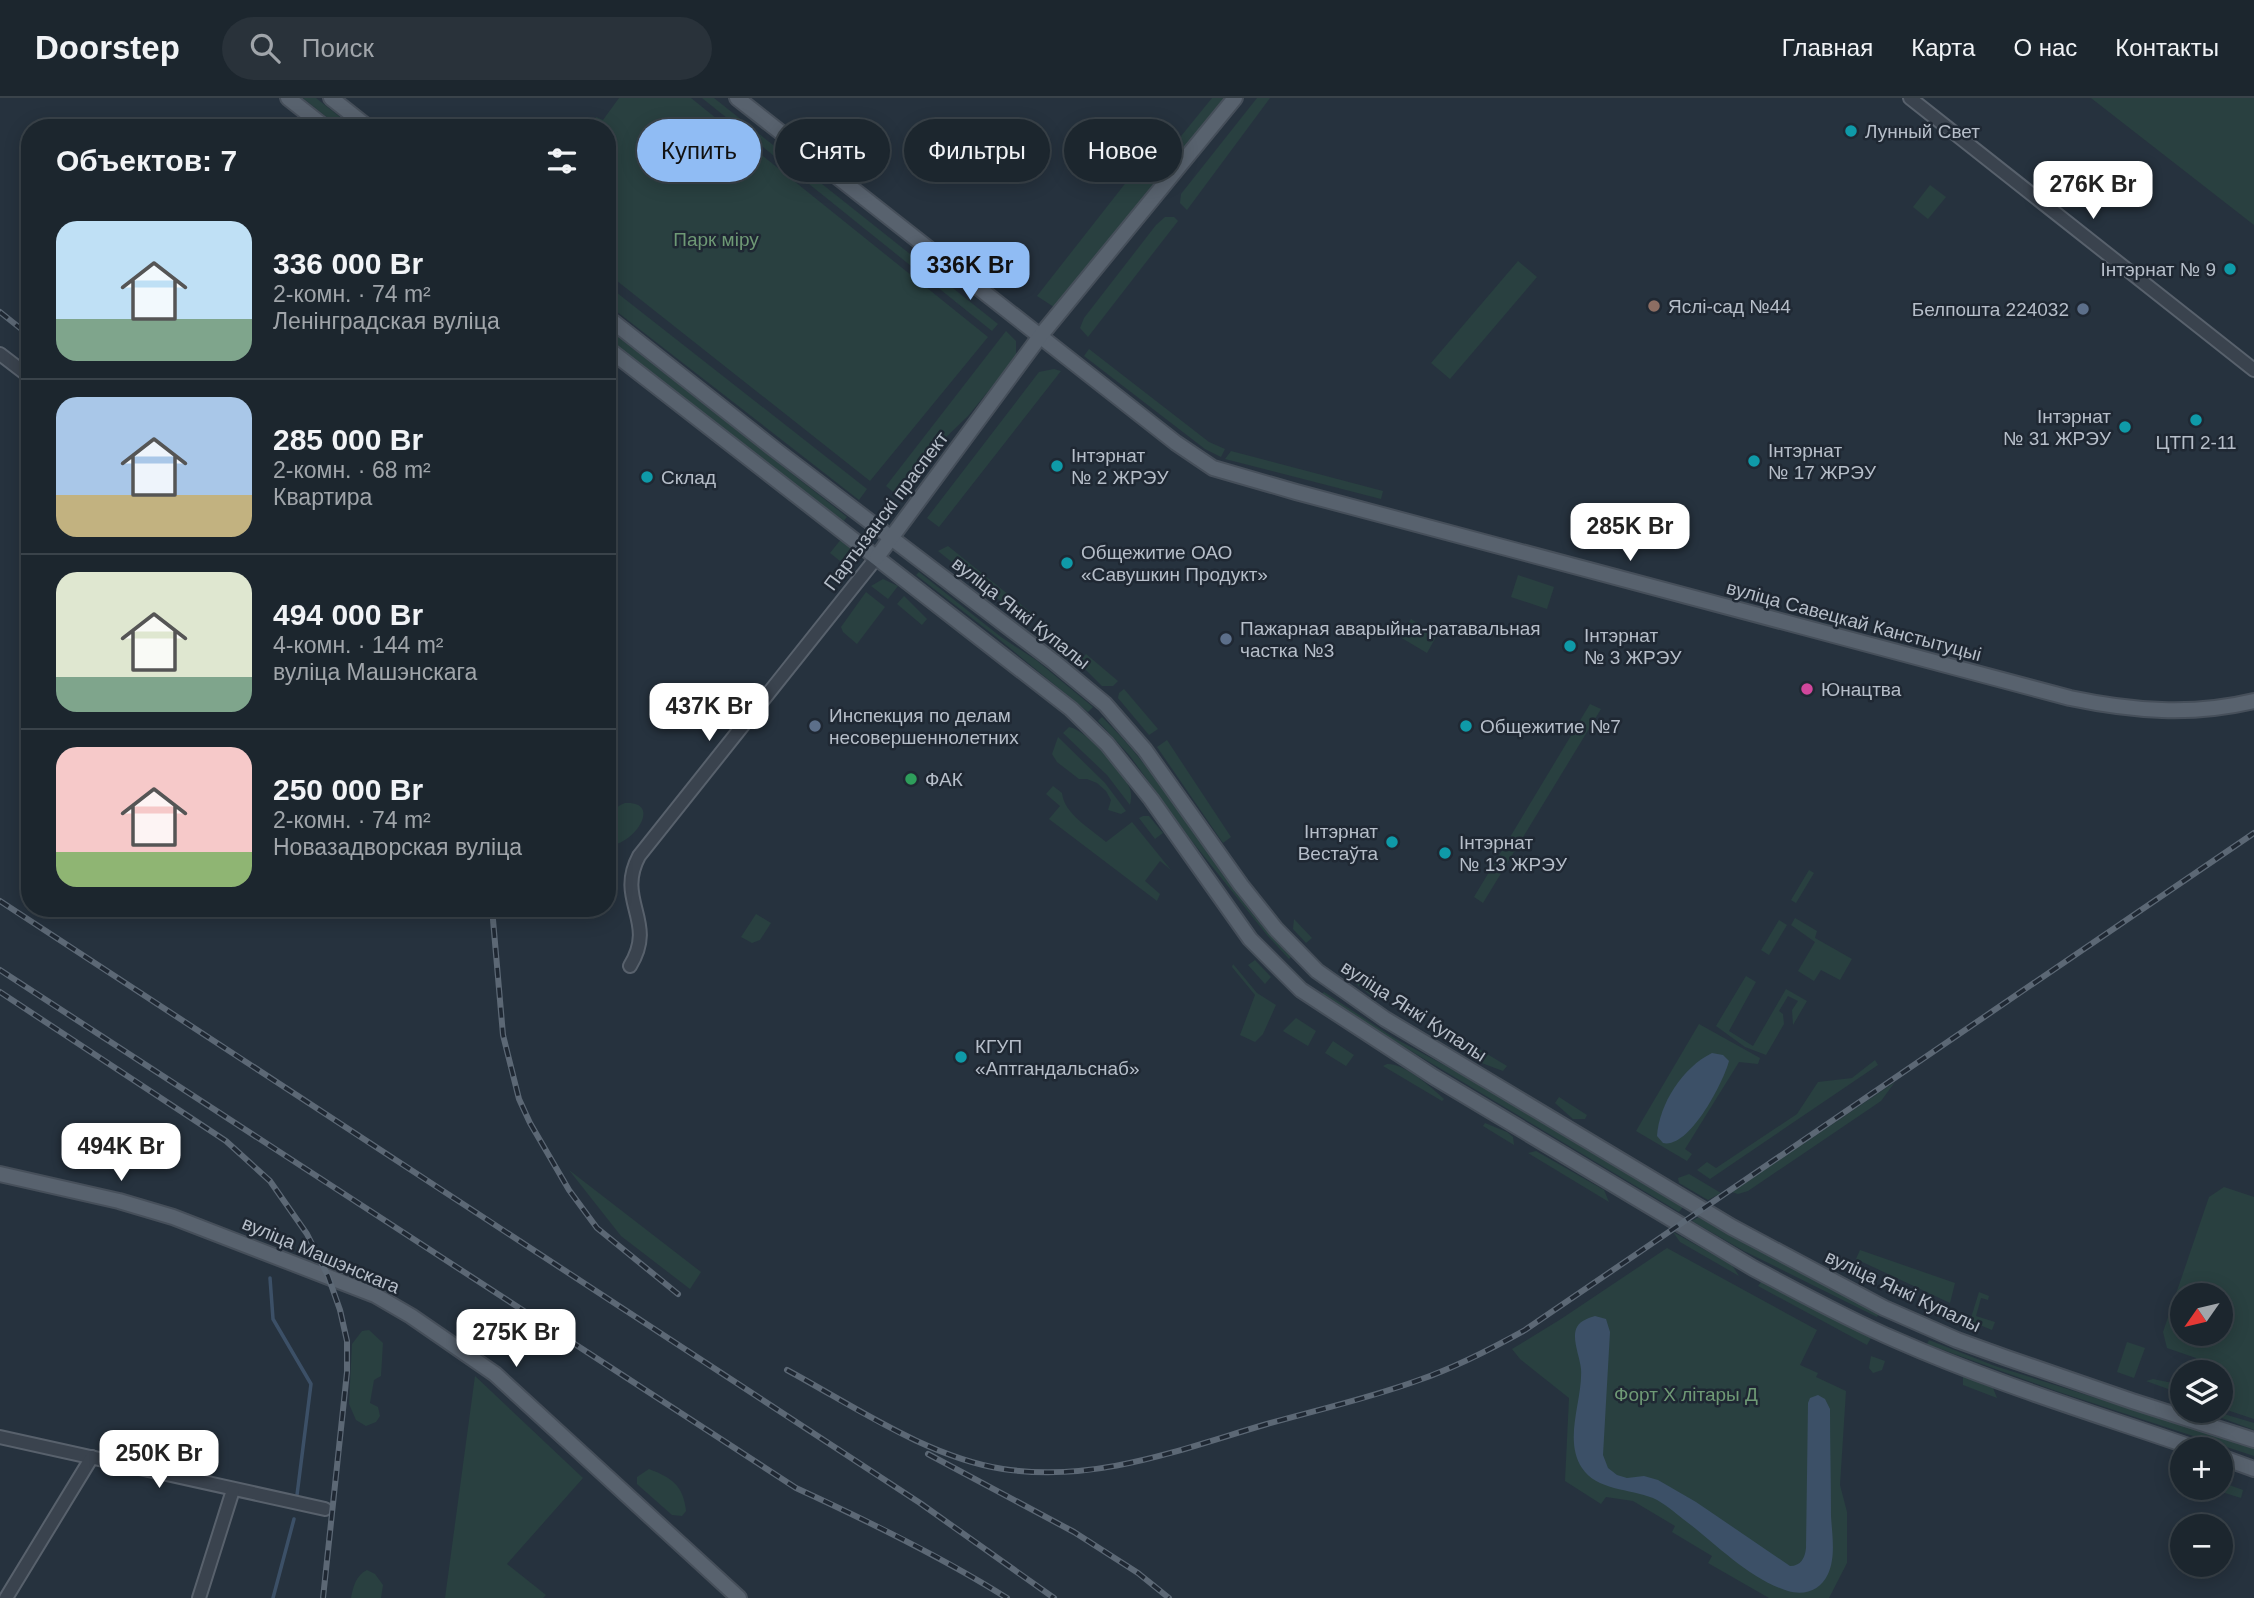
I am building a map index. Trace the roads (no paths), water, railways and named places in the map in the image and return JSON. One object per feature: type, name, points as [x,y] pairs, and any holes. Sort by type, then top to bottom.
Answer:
[{"type":"main road","points":[[288,98],[315,119]]},
{"type":"main road","points":[[331,98],[358,119]]},
{"type":"main road","name":"вуліца Савецкай Канстытуцыі","points":[[737,98],[1176,443],[1213,468],[2070,698],[2120,708],[2181,711],[2254,701]]},
{"type":"main road","name":"Партызанскі праспект","points":[[877,557],[1041,335],[1236,98]]},
{"type":"main road","name":"вуліца Янкі Купалы","points":[[616,324],[1105,704],[1145,750],[1241,885],[1276,929],[1317,971],[1385,1019],[1703,1210],[1835,1283],[1906,1318],[1957,1340],[2056,1375],[2254,1440]]},
{"type":"main road","points":[[616,355],[1071,709],[1107,744],[1151,799],[1250,939],[1301,989],[1434,1077],[1753,1268],[1896,1340],[2005,1384],[2170,1440]]},
{"type":"main road","points":[[1301,989],[1317,971]]},
{"type":"main road","name":"вуліца Машэнскага","points":[[0,1174],[119,1201],[173,1217],[284,1258],[387,1302],[495,1374],[739,1598]]},
{"type":"main road","points":[[1896,1340],[1906,1318]]},
{"type":"main road","points":[[2233,1461],[2254,1469]]},
{"type":"street","points":[[1910,98],[2254,370]]},
{"type":"street","points":[[0,354],[21,370]]},
{"type":"street","name":"Партызанскі праспект","points":[[630,966],[637,955],[641,937],[630,887],[631,876],[639,856],[877,557]]},
{"type":"street","points":[[0,1437],[325,1509]]},
{"type":"street","points":[[6,1598],[92,1457]]},
{"type":"street","points":[[199,1598],[233,1490]]},
{"type":"water","points":[[1712,1053],[1723,1055],[1729,1061],[1720,1084],[1694,1125],[1673,1142],[1663,1143],[1657,1136],[1668,1099],[1691,1067]]},
{"type":"water","points":[[1595,1316],[1606,1319],[1610,1332],[1603,1455],[1608,1468],[1627,1478],[1644,1476],[1658,1480],[1696,1502],[1790,1566],[1802,1561],[1806,1548],[1808,1403],[1810,1398],[1818,1395],[1825,1399],[1830,1409],[1833,1553],[1825,1580],[1817,1588],[1800,1593],[1788,1591],[1759,1578],[1661,1502],[1605,1485],[1596,1481],[1582,1468],[1574,1445],[1581,1381],[1575,1331],[1585,1320]]},
{"type":"waterway","points":[[270,1278],[273,1319],[311,1384],[297,1495]]},
{"type":"waterway","points":[[273,1598],[294,1519]]},
{"type":"railway","points":[[0,312],[21,329]]},
{"type":"railway","points":[[787,1370],[892,1428],[947,1454],[1003,1469],[1037,1472],[1071,1472],[1136,1462],[1419,1380],[1473,1357],[1525,1330],[2254,833]]},
{"type":"railway","points":[[0,901],[21,915]]},
{"type":"railway","points":[[24,917],[920,1503],[1054,1598]]},
{"type":"railway","points":[[493,917],[503,1035],[519,1099],[530,1123],[569,1190],[597,1228],[678,1294]]},
{"type":"railway","points":[[0,970],[796,1488],[903,1540],[1007,1598]]},
{"type":"railway","points":[[0,992],[226,1141],[270,1181],[307,1234],[328,1276],[347,1341],[347,1372],[323,1598]]},
{"type":"railway","points":[[928,1454],[1074,1532],[1138,1573],[1169,1598]]},
{"type":"place","name":"Лунный Свет","points":[[1851,131]]},
{"type":"place","name":"Інтэрнат № 9","points":[[2230,269]]},
{"type":"place","name":"Яслі-сад №44","points":[[1654,306]]},
{"type":"place","name":"Белпошта 224032","points":[[2083,309]]},
{"type":"place","name":"ЦТП 2-11","points":[[2196,420]]},
{"type":"place","name":"Інтэрнат № 31 ЖРЭУ","points":[[2125,427]]},
{"type":"place","name":"Інтэрнат № 17 ЖРЭУ","points":[[1754,461]]},
{"type":"place","name":"Інтэрнат № 2 ЖРЭУ","points":[[1057,466]]},
{"type":"place","name":"Склад","points":[[647,477]]},
{"type":"place","name":"Общежитие ОАО «Савушкин Продукт»","points":[[1067,563]]},
{"type":"place","name":"Пажарная аварыйна-ратавальная частка №3","points":[[1226,639]]},
{"type":"place","name":"Інтэрнат № 3 ЖРЭУ","points":[[1570,646]]},
{"type":"place","name":"Юнацтва","points":[[1807,689]]},
{"type":"place","name":"Инспекция по делам несовершеннолетних","points":[[815,726]]},
{"type":"place","name":"Общежитие №7","points":[[1466,726]]},
{"type":"place","name":"ФАК","points":[[911,779]]},
{"type":"place","name":"Інтэрнат Вестаўта","points":[[1392,842]]},
{"type":"place","name":"Інтэрнат № 13 ЖРЭУ","points":[[1445,853]]},
{"type":"place","name":"КГУП «Аптгандальснаб»","points":[[961,1057]]},
{"type":"park label","name":"Парк міру","points":[[716,239]]},
{"type":"park label","name":"Форт X літары Д","points":[[1686,1394]]}]
